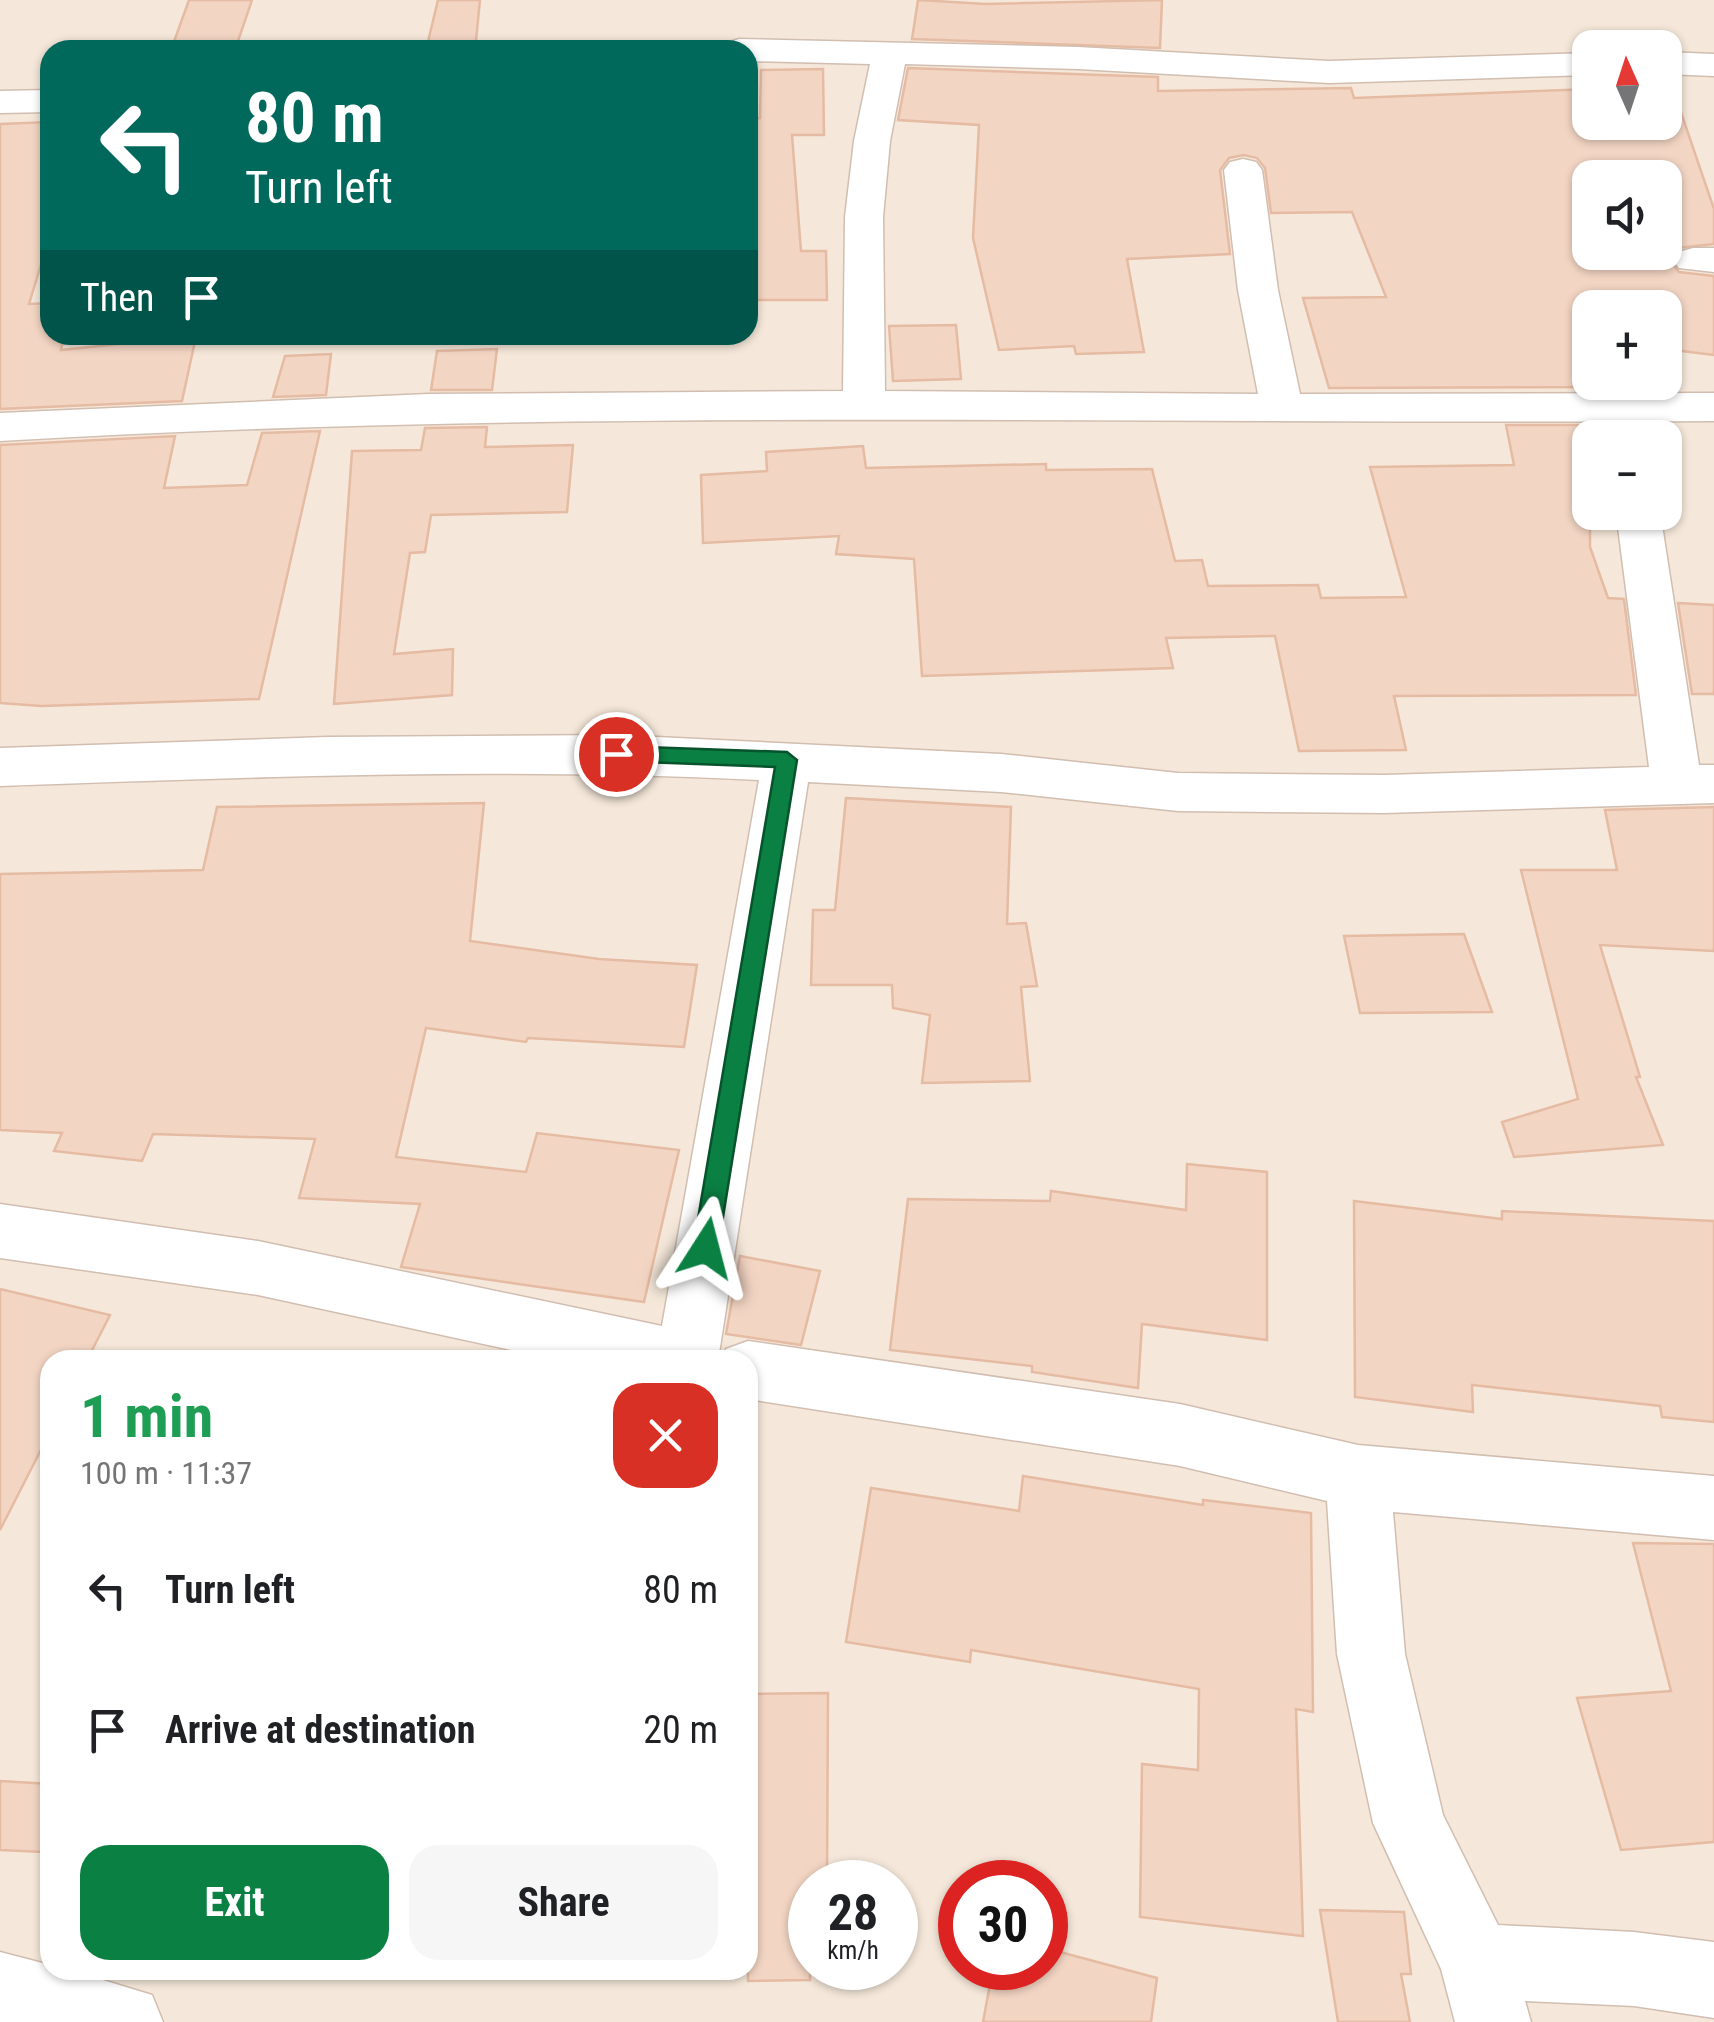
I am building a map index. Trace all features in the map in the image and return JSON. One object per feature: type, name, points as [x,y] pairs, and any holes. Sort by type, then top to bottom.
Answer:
[{"type":"street","points":[[758,51],[1078,58],[1329,72],[1572,65]]},
{"type":"street","points":[[864,405],[868,285],[864,217],[872,142],[889,56]]},
{"type":"street","points":[[1682,63],[1714,64]]},
{"type":"street","points":[[0,102],[40,101]]},
{"type":"street","points":[[1243,170],[1258,290],[1282,409]]},
{"type":"street","points":[[0,427],[149,416],[572,402],[1282,409],[1572,421]]},
{"type":"street","points":[[1642,420],[1714,406]]},
{"type":"street","points":[[0,767],[347,756],[616,754],[1001,773],[1178,792],[1385,794],[1695,783],[1642,530]]},
{"type":"street","points":[[687,1350],[787,760]]},
{"type":"street","points":[[0,1231],[104,1241],[385,1292],[641,1350]]},
{"type":"street","points":[[758,1372],[1180,1435],[1358,1477],[1714,1508]]},
{"type":"street","points":[[1358,1477],[1371,1654],[1408,1823],[1484,1991],[1634,1969],[1714,1980]]},
{"type":"street","points":[[0,1990],[104,2019]]},
{"type":"shaded area","points":[[0,0],[1714,0],[1714,2022],[0,2022]]},
{"type":"building","points":[[189,0],[252,0],[238,40],[175,40]]},
{"type":"building","points":[[438,0],[480,0],[476,40],[428,40]]},
{"type":"building","points":[[918,0],[986,4],[1162,0],[1160,48],[912,39]]},
{"type":"building","points":[[908,68],[1158,77],[1158,91],[1351,88],[1354,98],[1572,90],[1572,140],[1682,140],[1682,115],[1714,209],[1714,244],[1682,248],[1682,160],[1572,160],[1572,270],[1677,270],[1714,276],[1714,355],[1682,351],[1682,290],[1572,290],[1572,387],[1329,388],[1303,298],[1386,297],[1352,212],[1271,213],[1265,168],[1257,158],[1244,155],[1229,158],[1220,170],[1230,254],[1127,259],[1144,352],[1076,354],[1074,346],[999,350],[973,238],[979,125],[898,120]]},
{"type":"building","points":[[823,69],[824,135],[792,135],[801,251],[826,251],[827,300],[758,300],[761,70]]},
{"type":"building","points":[[40,122],[40,268],[29,304],[40,303],[40,345],[62,345],[61,350],[109,345],[194,345],[182,401],[0,409],[0,124]]},
{"type":"building","points":[[956,325],[961,379],[893,381],[889,326]]},
{"type":"building","points":[[497,349],[492,390],[431,390],[437,351]]},
{"type":"building","points":[[331,354],[326,395],[273,397],[285,356]]},
{"type":"building","points":[[1506,425],[1572,425],[1572,530],[1590,530],[1590,547],[1608,598],[1624,599],[1636,695],[1394,696],[1406,750],[1299,751],[1275,636],[1166,638],[1173,668],[922,676],[914,559],[836,554],[839,536],[703,543],[701,475],[767,471],[766,452],[863,446],[866,468],[1046,464],[1046,470],[1152,469],[1175,561],[1202,560],[1208,586],[1318,585],[1321,598],[1406,597],[1370,467],[1514,465]]},
{"type":"building","points":[[487,427],[485,447],[573,445],[567,512],[431,515],[425,552],[410,553],[394,654],[453,649],[452,695],[334,704],[352,451],[421,450],[425,428]]},
{"type":"building","points":[[320,431],[259,699],[41,706],[0,703],[0,445],[175,436],[164,488],[247,485],[262,433]]},
{"type":"building","points":[[1678,603],[1714,605],[1714,694],[1692,694]]},
{"type":"building","points":[[846,798],[1011,807],[1007,924],[1026,923],[1037,986],[1021,987],[1030,1081],[922,1083],[930,1015],[893,1008],[892,985],[811,985],[813,910],[835,910]]},
{"type":"building","points":[[484,803],[470,941],[599,959],[697,965],[684,1047],[528,1038],[526,1042],[426,1028],[396,1157],[526,1172],[537,1133],[679,1150],[644,1302],[401,1267],[420,1204],[299,1198],[315,1139],[153,1134],[142,1161],[54,1151],[62,1133],[0,1130],[0,874],[203,870],[217,807]]},
{"type":"building","points":[[1714,807],[1714,951],[1600,945],[1640,1077],[1636,1077],[1663,1145],[1514,1157],[1502,1122],[1578,1099],[1521,870],[1617,870],[1605,810]]},
{"type":"building","points":[[1464,934],[1492,1012],[1360,1013],[1344,936]]},
{"type":"building","points":[[1187,1164],[1267,1172],[1267,1340],[1142,1324],[1138,1388],[1032,1372],[1032,1366],[890,1350],[908,1199],[1050,1201],[1051,1191],[1186,1210]]},
{"type":"building","points":[[1354,1201],[1502,1219],[1502,1211],[1714,1221],[1714,1422],[1662,1417],[1660,1406],[1472,1385],[1473,1412],[1355,1397]]},
{"type":"building","points":[[740,1256],[820,1271],[801,1345],[726,1334]]},
{"type":"building","points":[[0,1289],[110,1315],[92,1350],[40,1350],[40,1452],[0,1530]]},
{"type":"building","points":[[1023,1476],[1203,1505],[1203,1500],[1311,1513],[1313,1712],[1296,1709],[1303,1936],[1140,1917],[1142,1764],[1198,1770],[1199,1689],[971,1650],[970,1662],[846,1642],[871,1488],[1019,1511]]},
{"type":"building","points":[[1633,1543],[1714,1544],[1714,1842],[1621,1850],[1577,1698],[1671,1691]]},
{"type":"building","points":[[828,1693],[827,1860],[788,1860],[788,1980],[748,1981],[758,1980],[758,1694]]},
{"type":"building","points":[[0,1781],[40,1783],[40,1852],[0,1850]]},
{"type":"building","points":[[1320,1910],[1404,1912],[1411,1974],[1401,1974],[1410,2022],[1338,2022]]},
{"type":"building","points":[[1068,1954],[1157,1978],[1151,2022],[983,2022],[989,1990],[1068,1990]]},
{"type":"route","points":[[616,754],[787,760],[706,1248]]}]
